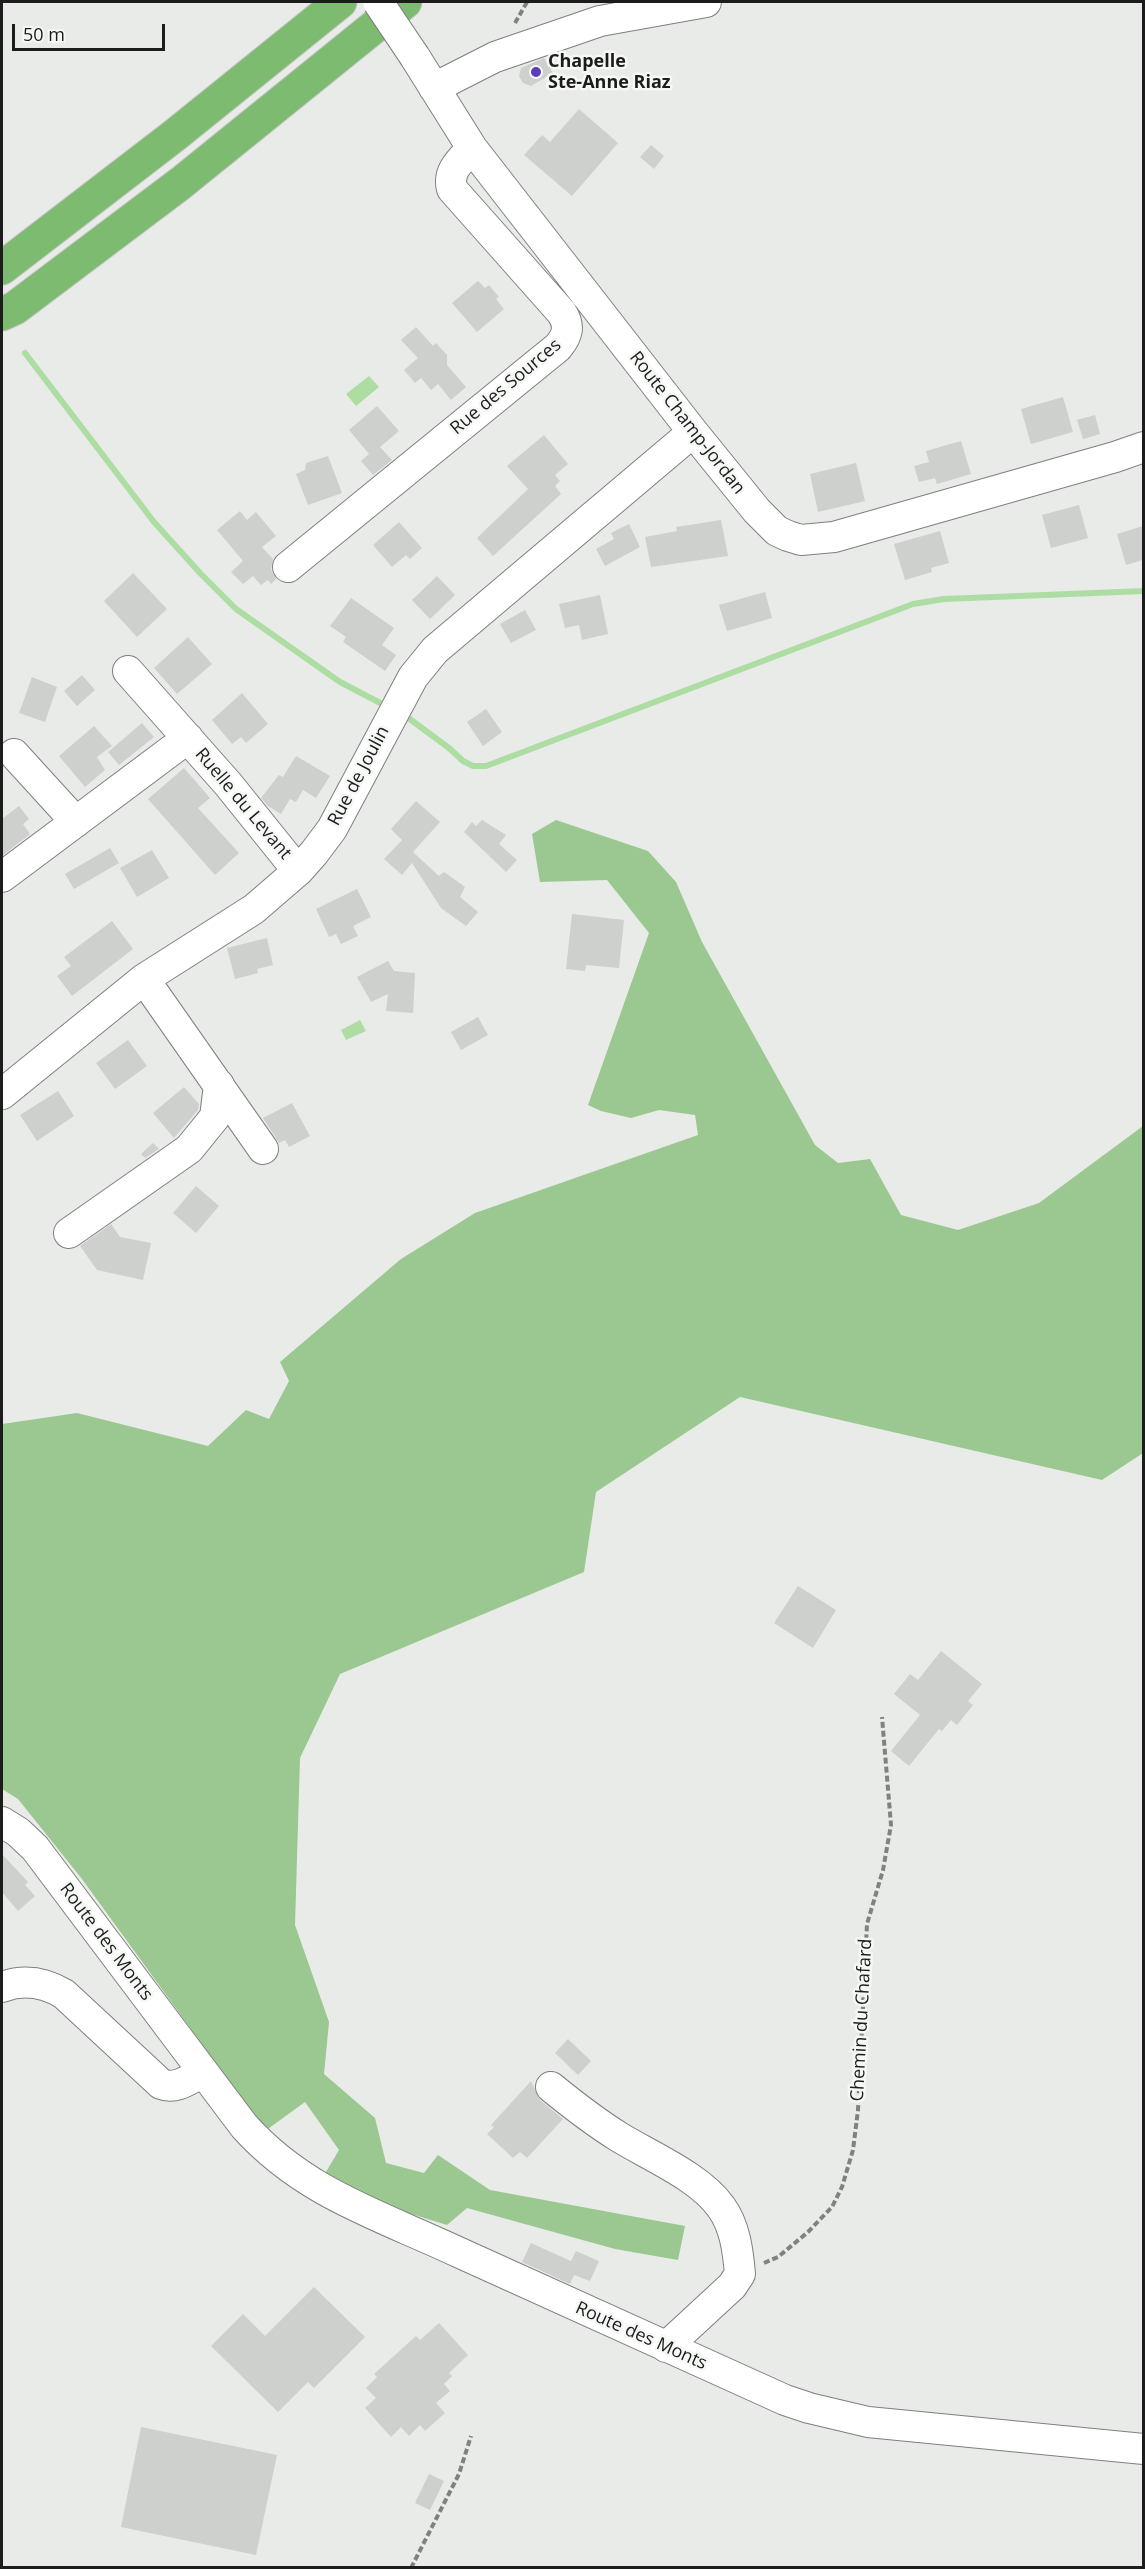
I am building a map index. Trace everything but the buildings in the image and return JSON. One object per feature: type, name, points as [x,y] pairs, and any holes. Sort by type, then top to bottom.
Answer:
[{"type":"highway","points":[[2,268],[175,135],[340,2]]},
{"type":"highway","points":[[2,300],[194,156],[384,2]]},
{"type":"highway","points":[[2,314],[15,308],[181,183],[405,2]]},
{"type":"street","name":"Route Champ-Jordan","points":[[378,2],[472,148],[693,432],[767,522],[777,531],[801,540],[834,537],[1143,447]]},
{"type":"street","points":[[434,88],[495,57],[600,21],[706,2]]},
{"type":"street","name":"Rue des Sources","points":[[288,567],[558,347],[566,335],[567,324],[562,313],[452,189],[450,178],[453,171],[472,148]]},
{"type":"street","name":"Rue de Joulin","points":[[2,1094],[144,980],[254,909],[298,870],[314,854],[332,829],[413,677],[435,651],[693,432]]},
{"type":"street","name":"Ruelle du Levant","points":[[128,671],[188,738],[298,870]]},
{"type":"street","name":"Ruelle du Levant","points":[[2,878],[188,738]]},
{"type":"street","points":[[14,754],[76,822]]},
{"type":"street","points":[[144,980],[263,1149]]},
{"type":"street","points":[[69,1233],[189,1149],[214,1118],[219,1085]]},
{"type":"street","name":"Route des Monts","points":[[2,1822],[18,1832],[35,1848],[258,2142],[305,2180],[347,2202],[785,2400],[868,2422],[1143,2449]]},
{"type":"street","points":[[2,1987],[12,1983],[34,1983],[55,1988],[161,2084],[168,2087],[179,2085],[203,2072]]},
{"type":"street","points":[[551,2087],[590,2118],[693,2181],[716,2201],[730,2222],[736,2242],[740,2274],[732,2286],[666,2347]]},
{"type":"path","name":"Chemin du Chafard","points":[[740,2274],[778,2257],[820,2220],[832,2207],[848,2168],[858,2110],[867,1924],[883,1870],[891,1825],[882,1717]]},
{"type":"path","points":[[411,2568],[459,2474],[471,2436]]},
{"type":"shaded area","points":[[369,376],[379,387],[356,406],[346,394]]},
{"type":"shaded area","points":[[556,820],[648,851],[676,882],[702,942],[815,1145],[838,1163],[870,1159],[901,1215],[958,1230],[1039,1203],[1143,1126],[1143,1453],[1102,1480],[740,1397],[596,1492],[584,1572],[340,1674],[300,1758],[295,1925],[329,2022],[324,2074],[375,2118],[386,2163],[424,2173],[438,2155],[490,2190],[685,2226],[678,2260],[615,2249],[467,2208],[447,2225],[356,2197],[323,2177],[339,2150],[305,2102],[265,2131],[82,1879],[18,1799],[2,1789],[2,1424],[77,1413],[208,1446],[246,1410],[269,1419],[289,1381],[280,1362],[401,1259],[475,1213],[698,1135],[695,1115],[659,1110],[631,1118],[601,1111],[588,1105],[649,933],[607,880],[540,882],[532,834]]},
{"type":"shaded area","points":[[360,1020],[366,1031],[346,1040],[341,1030]]},
{"type":"waterway","points":[[25,353],[154,522],[236,609],[340,682],[388,707]]},
{"type":"waterway","points":[[403,714],[463,761],[473,766],[486,766],[913,604],[944,599],[1144,591]]},
{"type":"place","name":"Chapelle Ste-Anne Riaz","points":[[536,72]]}]
